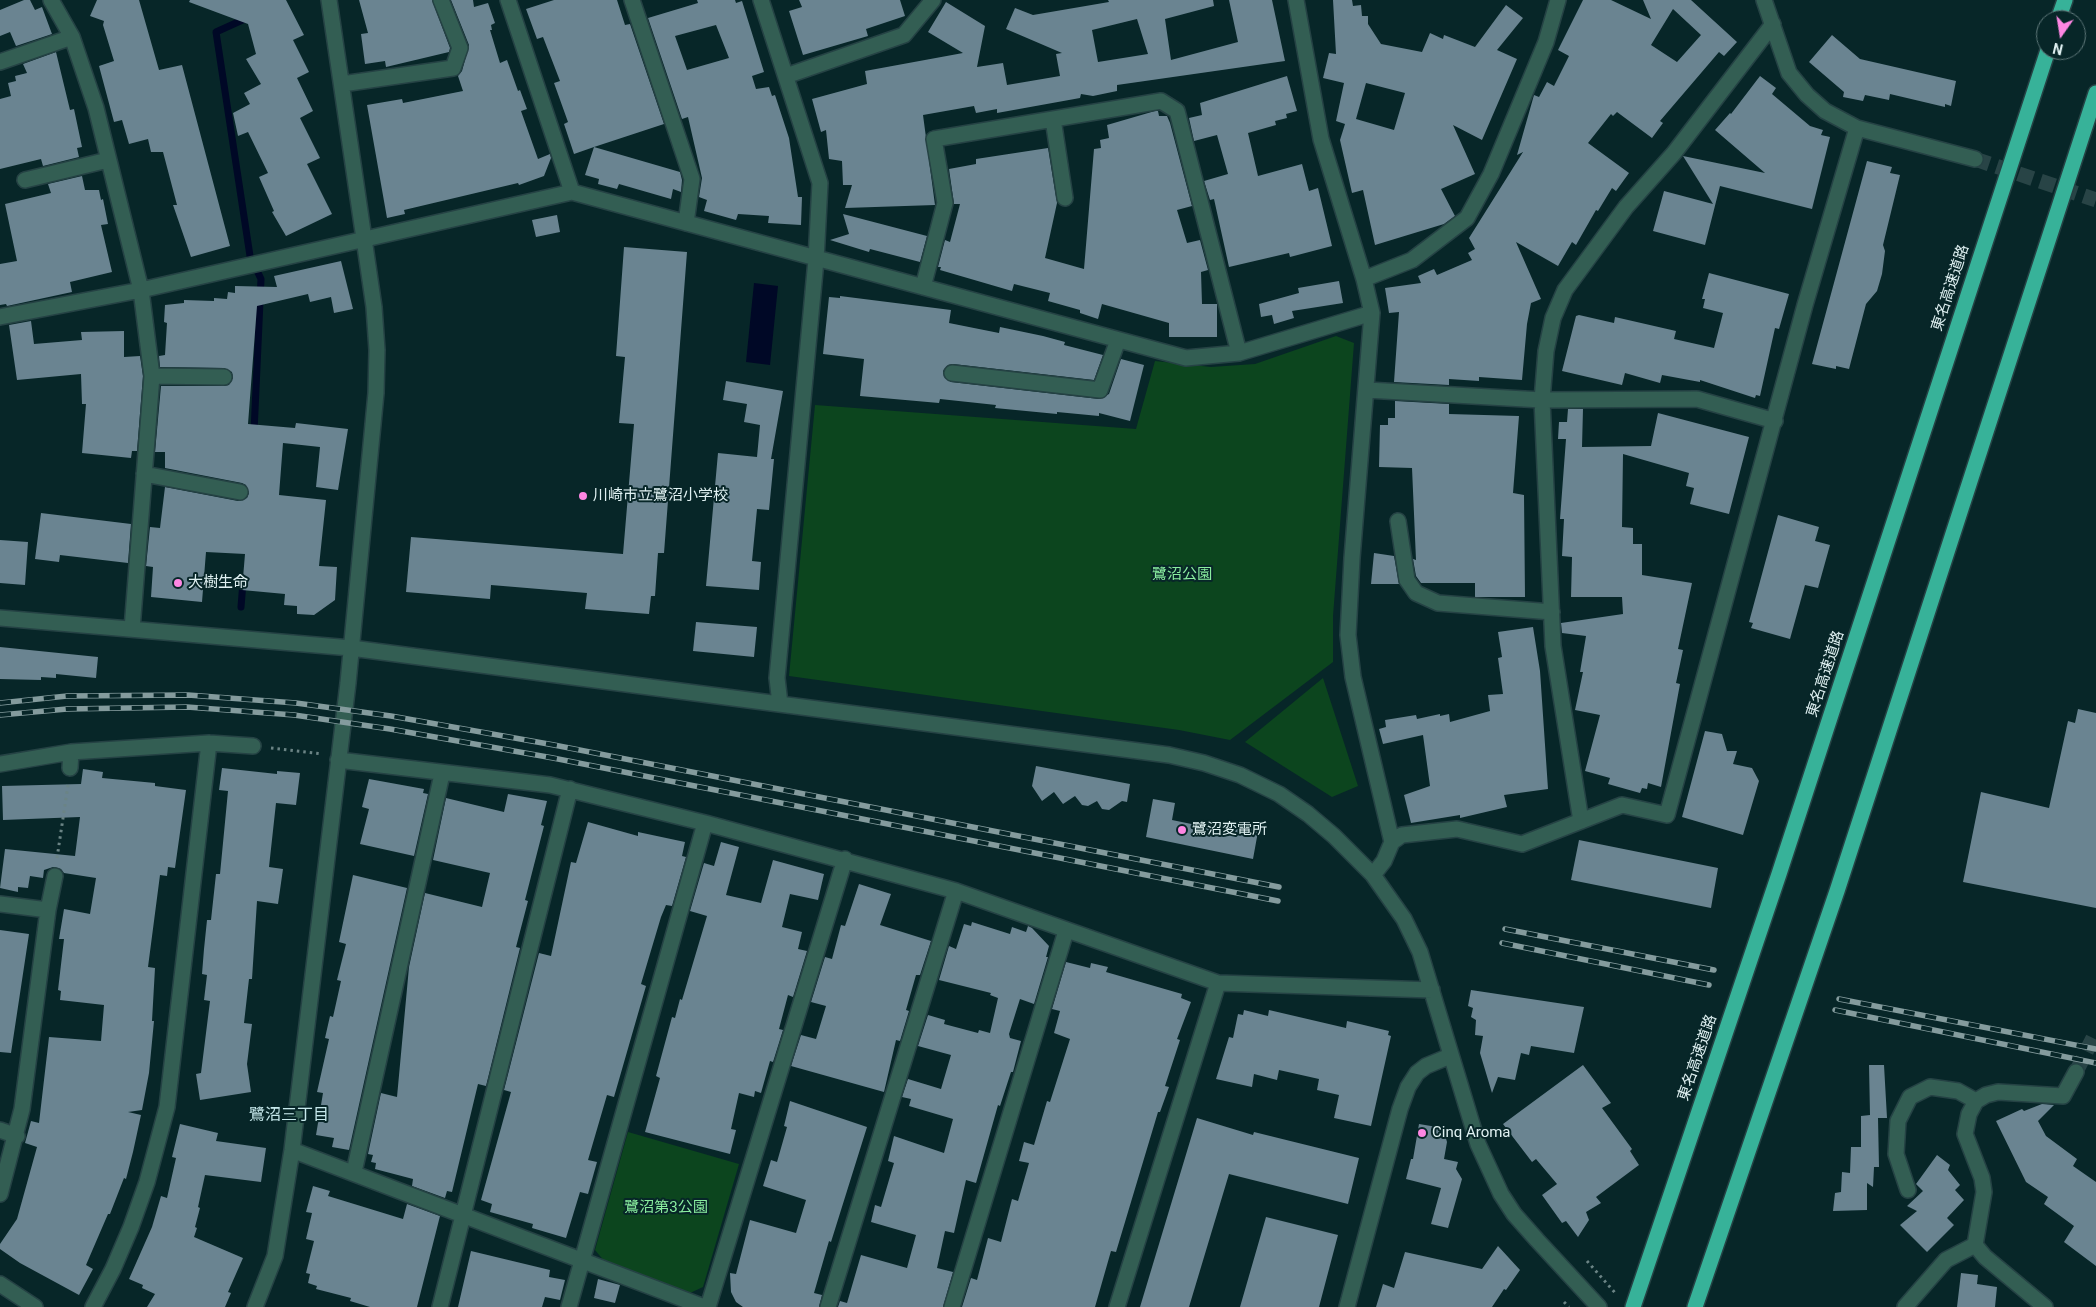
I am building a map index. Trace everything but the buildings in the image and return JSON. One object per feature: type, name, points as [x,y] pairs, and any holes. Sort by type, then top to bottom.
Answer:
[{"type":"highway","name":"東名高速道路","points":[[1627,1304],[1779,874],[2045,60]]},
{"type":"highway","points":[[1695,1307],[1837,891],[2096,93]]},
{"type":"street","points":[[51,0],[72,37],[96,108],[142,290],[152,376],[132,629]]},
{"type":"street","points":[[255,1307],[275,1256],[292,1150],[351,648],[376,393],[377,350],[374,307],[329,0]]},
{"type":"street","points":[[342,84],[453,68],[460,48],[442,0]]},
{"type":"street","points":[[508,0],[572,192]]},
{"type":"street","points":[[632,0],[692,179],[686,223]]},
{"type":"street","points":[[786,76],[904,34],[934,0]]},
{"type":"street","points":[[1296,0],[1303,48],[1321,139],[1364,279],[1372,313],[1368,390],[1352,558],[1348,635],[1353,677],[1392,842]]},
{"type":"street","points":[[1364,279],[1412,260],[1467,218],[1491,174],[1546,42],[1558,0]]},
{"type":"street","points":[[1764,0],[1789,73],[1807,95],[1825,111],[1856,128],[1974,160]]},
{"type":"street","points":[[765,1],[786,76],[820,183],[816,260],[777,678],[780,704]]},
{"type":"street","points":[[1581,820],[1553,646],[1542,400],[1546,351],[1553,318],[1565,290],[1626,207],[1674,153],[1773,24]]},
{"type":"street","points":[[0,62],[72,37]]},
{"type":"street","points":[[923,287],[945,203],[934,139],[1160,101],[1177,111],[1239,353]]},
{"type":"street","points":[[1053,119],[1065,198]]},
{"type":"street","points":[[1373,875],[1384,861],[1392,842],[1402,835],[1457,829],[1522,844],[1622,805],[1667,815],[1805,305],[1856,128]]},
{"type":"street","points":[[25,180],[108,160]]},
{"type":"street","points":[[0,317],[142,290],[572,192],[816,260],[1186,358],[1239,353],[1372,313]]},
{"type":"street","points":[[952,373],[1100,390],[1118,340]]},
{"type":"street","points":[[152,376],[224,377]]},
{"type":"street","points":[[1368,390],[1542,400],[1698,399],[1775,421]]},
{"type":"street","points":[[144,474],[240,492]]},
{"type":"street","points":[[1398,521],[1407,580],[1416,593],[1438,603],[1552,612]]},
{"type":"street","points":[[0,618],[351,648],[1160,754],[1204,763],[1240,775],[1279,794],[1334,836],[1373,875],[1404,919],[1420,952],[1478,1144],[1501,1194],[1514,1214],[1599,1307]]},
{"type":"street","points":[[93,1307],[113,1269],[132,1226],[147,1182],[167,1107],[209,743]]},
{"type":"street","points":[[0,764],[71,752],[209,743],[253,746]]},
{"type":"street","points":[[70,768],[71,752]]},
{"type":"street","points":[[338,760],[442,774],[550,785],[705,823],[845,859],[956,891],[1218,983],[1432,990]]},
{"type":"street","points":[[354,1172],[442,774]]},
{"type":"street","points":[[440,1307],[570,789]]},
{"type":"street","points":[[569,1307],[705,823]]},
{"type":"street","points":[[292,1150],[706,1307],[845,859]]},
{"type":"street","points":[[0,1194],[17,1136],[48,910],[55,876]]},
{"type":"street","points":[[828,1307],[956,891]]},
{"type":"street","points":[[0,904],[48,910]]},
{"type":"street","points":[[952,1307],[1066,931]]},
{"type":"street","points":[[1118,1307],[1218,983]]},
{"type":"street","points":[[1347,1307],[1400,1108],[1408,1087],[1417,1073],[1426,1066],[1450,1056]]},
{"type":"street","points":[[2045,1307],[1985,1257],[1975,1245],[1984,1192],[1980,1170],[1965,1134],[1969,1114],[1976,1101],[1986,1094],[1998,1092],[2063,1096],[2076,1072]]},
{"type":"street","points":[[1908,1190],[1896,1154],[1898,1121],[1910,1097],[1930,1087],[1958,1091],[1976,1101]]},
{"type":"street","points":[[0,1130],[17,1136]]},
{"type":"street","points":[[1905,1307],[1946,1260],[1975,1245]]},
{"type":"street","points":[[0,1284],[35,1307]]},
{"type":"path","points":[[253,746],[322,754]]},
{"type":"path","points":[[55,876],[70,768]]},
{"type":"path","points":[[1587,1261],[1627,1304]]},
{"type":"path","points":[[1564,1302],[1569,1307]]},
{"type":"green space","name":"鷺沼公園","points":[[1336,336],[1354,343],[1333,616],[1333,662],[1230,740],[1179,730],[789,676],[815,405],[1136,429],[1155,361],[1211,367],[1255,364]]},
{"type":"green space","points":[[1323,678],[1358,786],[1332,797],[1245,742]]},
{"type":"green space","name":"鷺沼第3公園","points":[[628,1132],[739,1164],[703,1287],[690,1293],[605,1262],[595,1250]]},
{"type":"water","points":[[754,283],[778,286],[770,365],[746,362]]},
{"type":"waterway","points":[[247,18],[216,32],[250,256],[261,279],[254,432]]},
{"type":"waterway","points":[[241,607],[243,582]]},
{"type":"tunnel","points":[[1975,159],[2096,200]]},
{"type":"tunnel","points":[[2076,1072],[2096,1032]]},
{"type":"railway","points":[[0,703],[67,696],[188,695],[296,703],[391,716],[554,745],[1279,887]]},
{"type":"railway","points":[[0,715],[67,709],[187,707],[294,715],[390,729],[553,758],[1278,901]]},
{"type":"railway","points":[[1505,929],[1714,970]]},
{"type":"railway","points":[[1502,943],[1709,985]]},
{"type":"railway","points":[[1839,999],[2096,1049]]},
{"type":"railway","points":[[1835,1010],[2096,1063]]},
{"type":"place","name":"川崎市立鷺沼小学校","points":[[583,496]]},
{"type":"place","name":"大樹生命","points":[[178,583]]},
{"type":"place","name":"鷺沼変電所","points":[[1182,830]]},
{"type":"place","name":"Cinq Aroma","points":[[1422,1133]]},
{"type":"district","name":"鷺沼三丁目","points":[[289,1116]]}]
